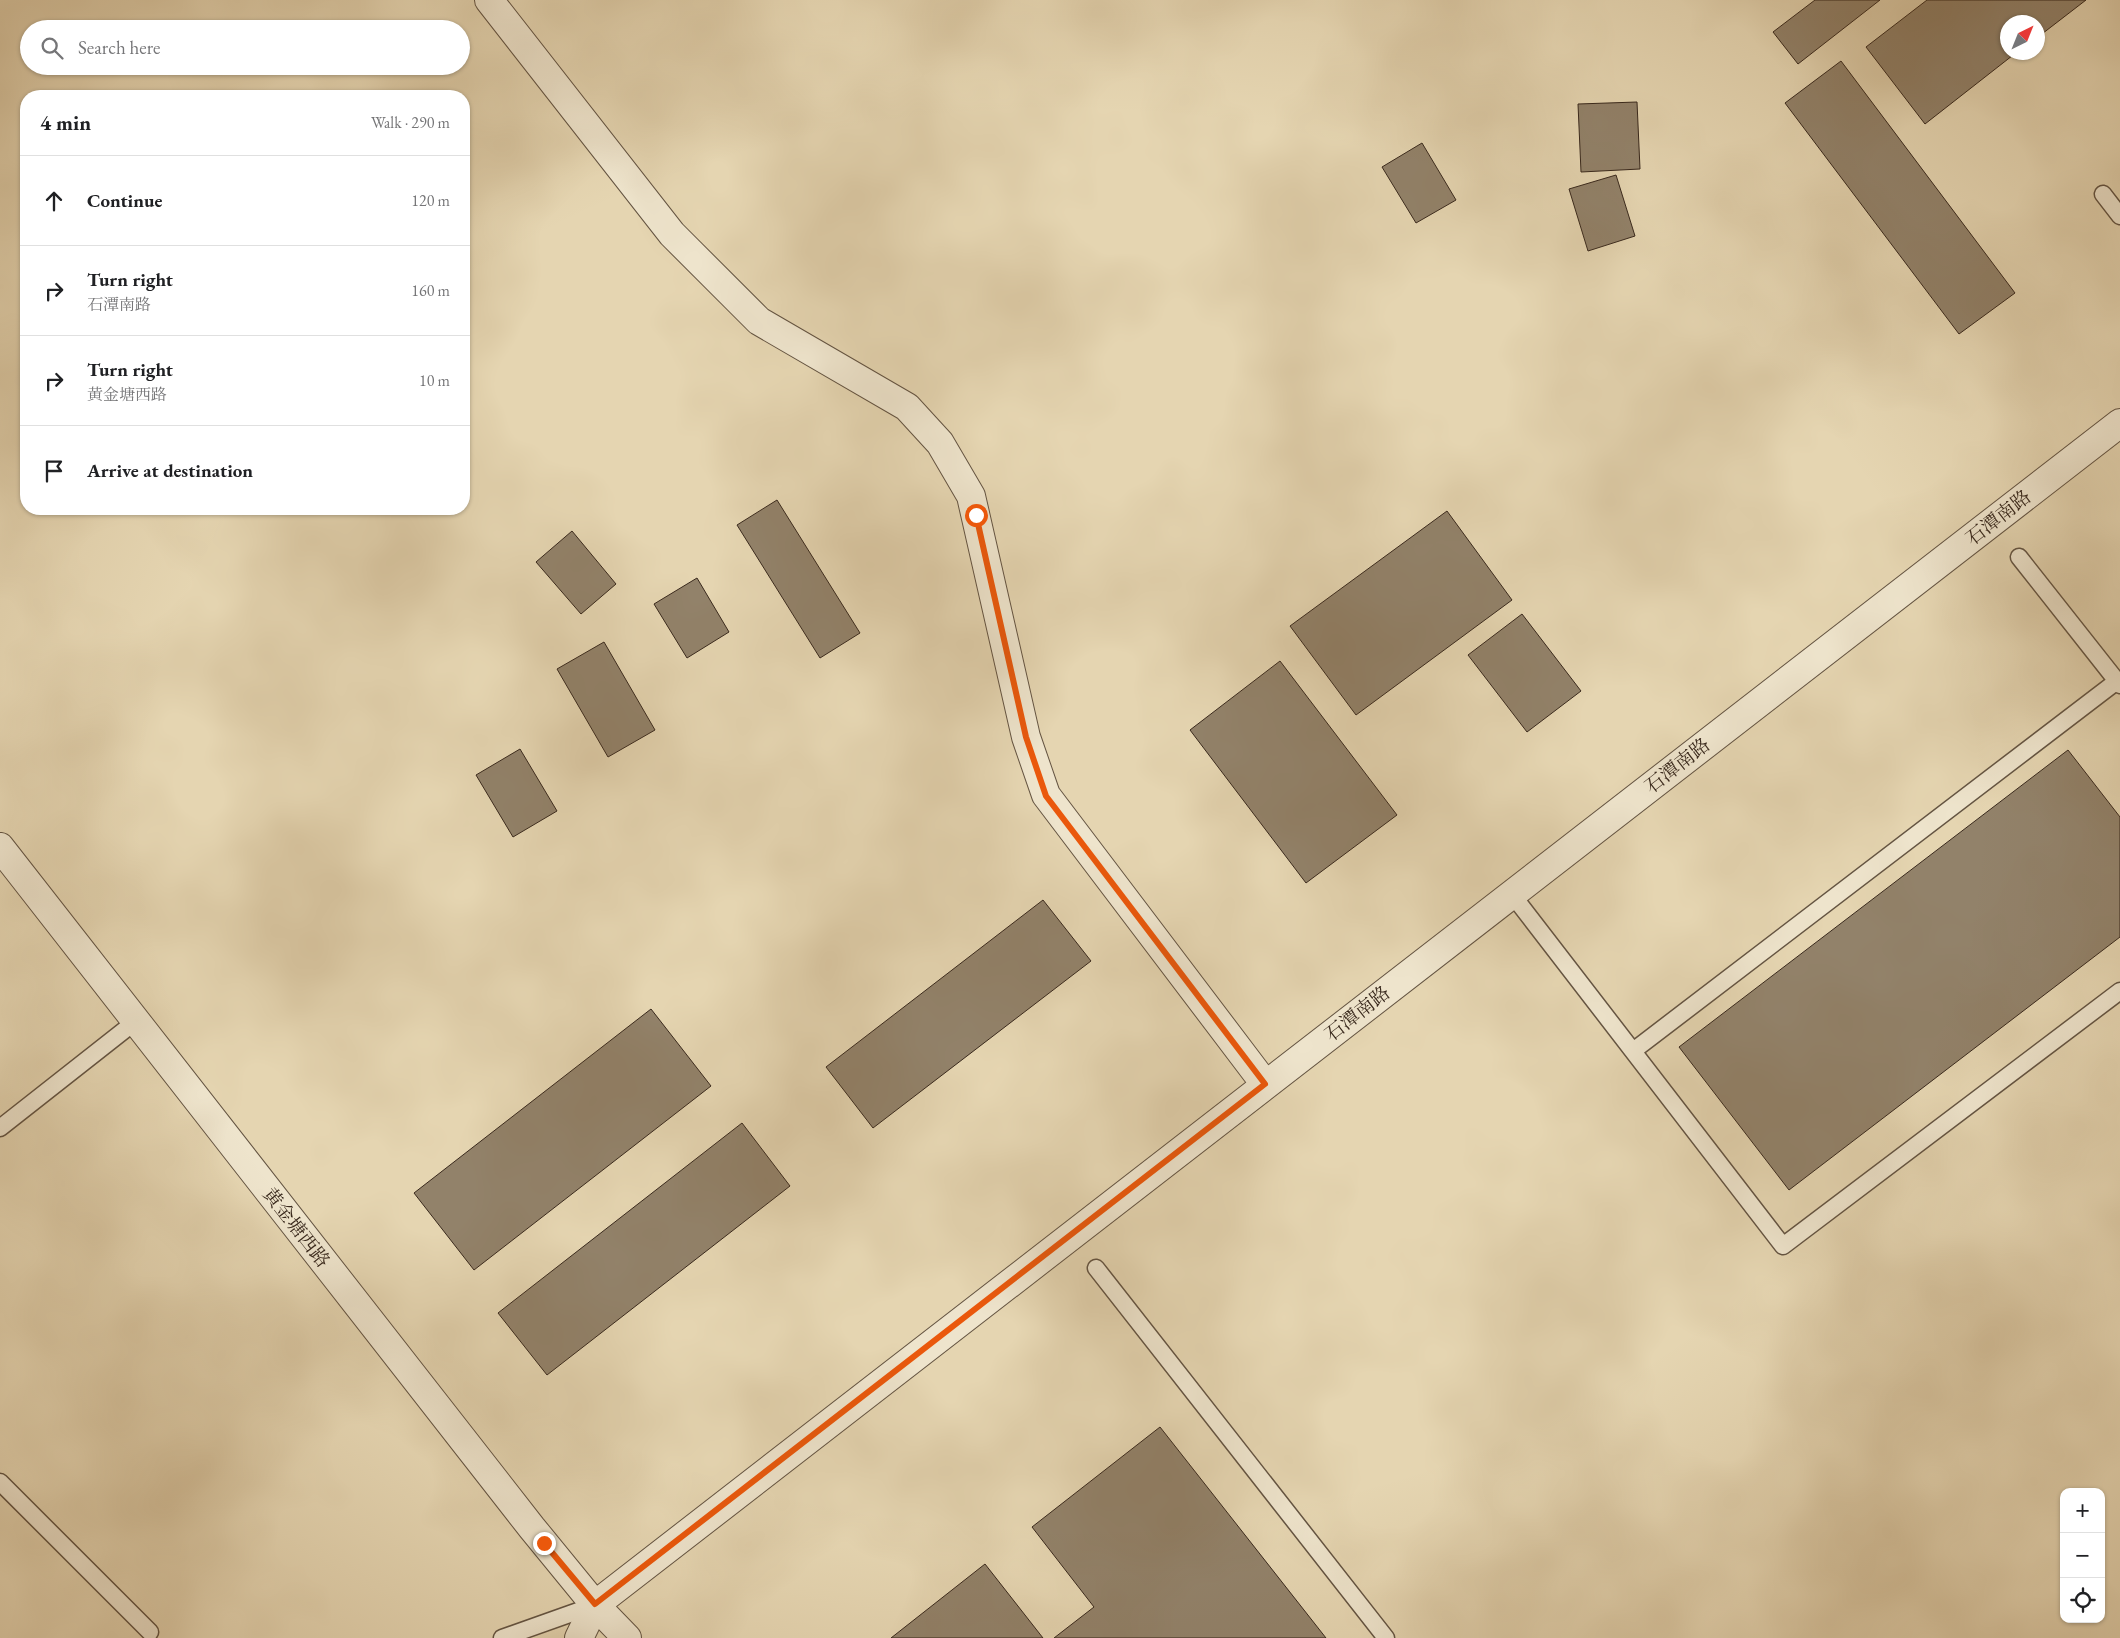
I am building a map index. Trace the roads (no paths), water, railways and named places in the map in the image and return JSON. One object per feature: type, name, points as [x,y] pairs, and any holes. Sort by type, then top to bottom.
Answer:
[{"type":"street","points":[[489,0],[672,234],[759,321],[907,408],[940,443],[971,496],[1026,737],[1046,796],[1265,1084]]},
{"type":"street","name":"石潭南路","points":[[595,1604],[2120,423]]},
{"type":"street","name":"黄金塘西路","points":[[0,847],[526,1520],[595,1604],[627,1638]]},
{"type":"street","points":[[579,1638],[595,1604]]},
{"type":"lane","points":[[2103,194],[2120,216]]},
{"type":"lane","points":[[1633,1052],[2118,683],[2018,557]]},
{"type":"lane","points":[[1512,893],[1783,1246],[2120,990]]},
{"type":"lane","points":[[0,1128],[136,1021]]},
{"type":"lane","points":[[1096,1268],[1386,1638]]},
{"type":"lane","points":[[0,1482],[150,1632]]},
{"type":"lane","points":[[502,1638],[595,1604]]}]
